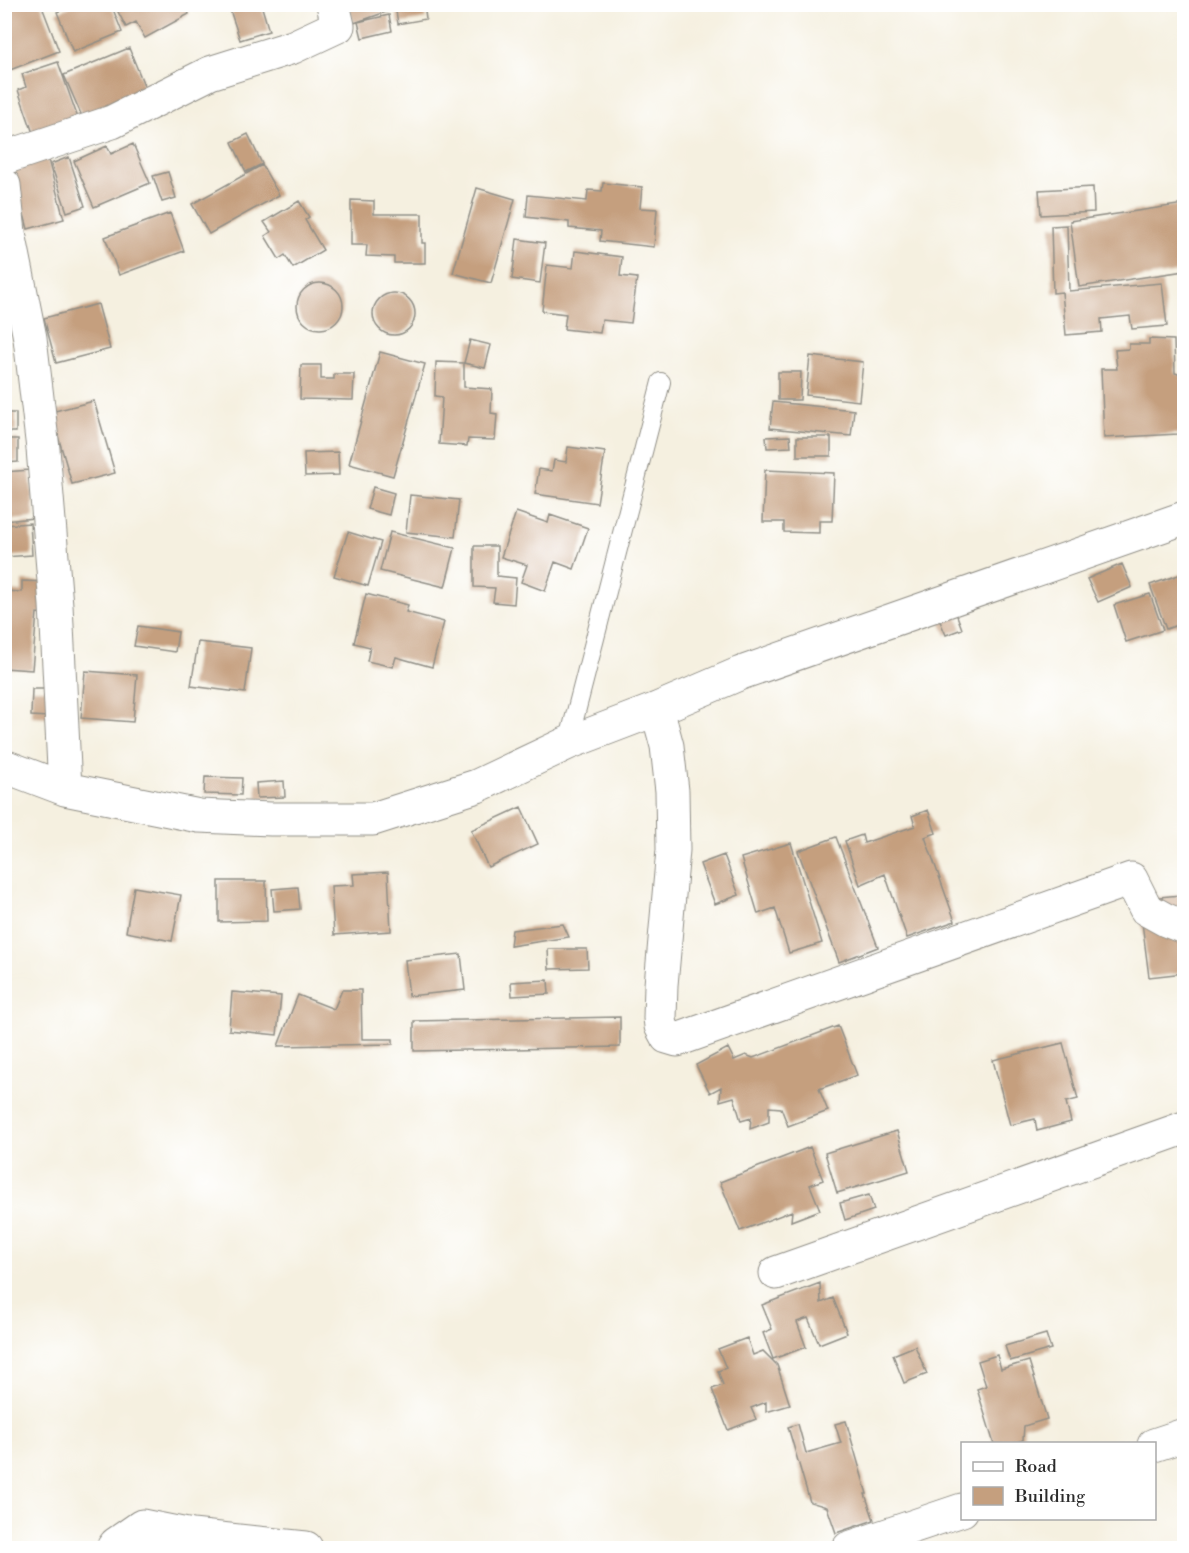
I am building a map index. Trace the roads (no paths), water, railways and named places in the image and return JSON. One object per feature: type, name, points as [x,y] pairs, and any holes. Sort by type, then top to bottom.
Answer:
[{"type":"street","points":[[4,158],[112,122],[210,73],[293,47],[338,26],[333,4]]},
{"type":"street","points":[[4,185],[9,233],[30,338],[43,449],[56,605],[65,789]]},
{"type":"street","points":[[4,766],[65,789],[199,816],[373,819],[477,786],[568,743],[657,709],[741,673],[1185,518]]},
{"type":"street","points":[[657,709],[667,746],[672,791],[673,850],[660,1018],[661,1026],[671,1039],[677,1040],[1131,879],[1146,909],[1166,921],[1185,927]]},
{"type":"street","points":[[776,1273],[1185,1128]]},
{"type":"street","points":[[1156,1445],[1185,1435]]},
{"type":"street","points":[[849,1548],[961,1511]]},
{"type":"street","points":[[113,1548],[142,1526],[192,1536],[306,1548]]},
{"type":"lane","points":[[568,743],[661,382]]}]
